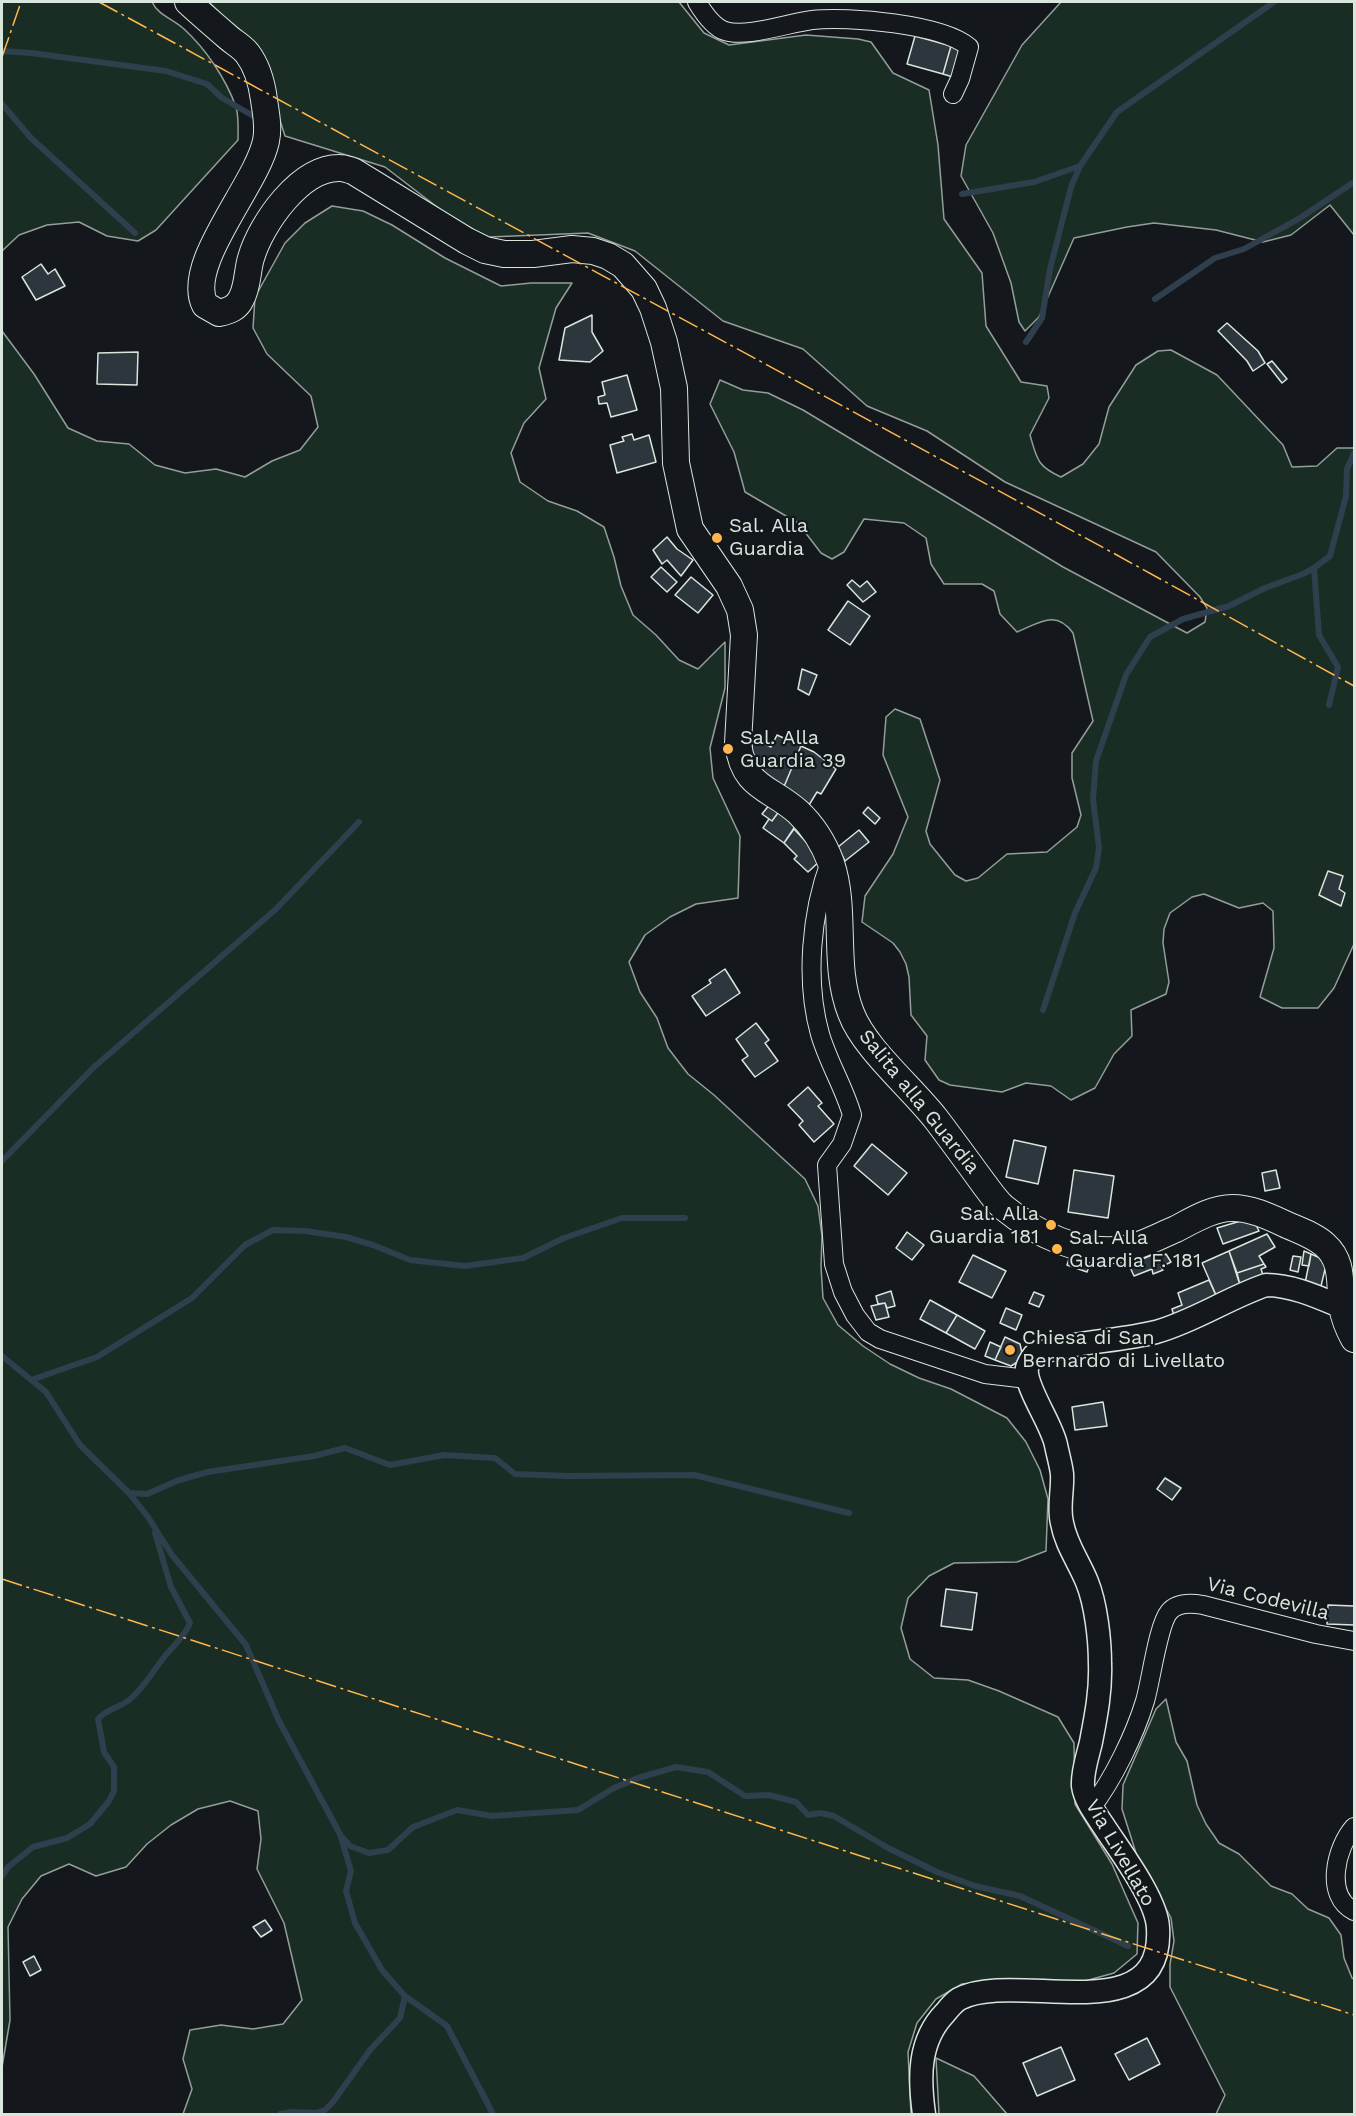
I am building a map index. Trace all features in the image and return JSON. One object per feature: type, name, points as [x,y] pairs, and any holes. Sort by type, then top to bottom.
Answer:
[{"type":"main road","name":"Salita alla Guardia","points":[[188,2],[246,52],[256,69],[263,93],[268,125],[262,155],[211,252],[201,279],[201,297],[205,305],[219,313],[237,306],[243,297],[251,257],[271,217],[304,181],[321,171],[340,168],[353,171],[485,250],[504,254],[533,254],[572,249],[593,251],[608,256],[623,265],[644,289],[664,342],[674,388],[675,463],[690,529],[729,586],[740,610],[744,635],[738,743],[740,761],[758,784],[797,811],[811,825],[820,839],[830,862],[837,889],[843,990],[851,1015],[865,1039],[926,1106],[1001,1206],[1048,1237],[1101,1250],[1125,1249],[1149,1241],[1211,1212],[1230,1208],[1248,1209],[1325,1244],[1337,1260],[1342,1307],[1349,1331],[1354,1339]]},
{"type":"street","points":[[697,2],[712,22],[726,32],[752,32],[813,20],[837,19],[913,26],[960,40],[969,47],[953,94]]},
{"type":"street","points":[[830,862],[820,893],[812,958],[814,1009],[820,1034],[852,1115],[842,1144],[827,1165],[834,1264],[843,1292],[855,1315],[868,1332],[880,1339],[985,1374],[1027,1379],[1027,1367],[1034,1355],[1051,1349],[1155,1332],[1197,1317],[1266,1285],[1276,1285],[1315,1296],[1342,1307]]},
{"type":"street","name":"Via Livellato","points":[[924,2115],[921,2076],[927,2038],[936,2023],[958,2000],[975,1993],[999,1991],[1076,1992],[1120,1987],[1133,1983],[1152,1966],[1156,1954],[1158,1924],[1145,1888],[1091,1808],[1083,1785],[1098,1709],[1100,1664],[1095,1617],[1089,1585],[1068,1543],[1061,1523],[1062,1474],[1054,1434],[1027,1379]]},
{"type":"street","name":"Via Codevilla","points":[[1091,1808],[1101,1795],[1137,1723],[1146,1700],[1164,1620],[1173,1608],[1185,1604],[1203,1605],[1316,1634],[1354,1641]]},
{"type":"street","points":[[1353,1911],[1344,1902],[1340,1893],[1336,1861],[1340,1849],[1354,1827]]},
{"type":"green space","points":[[2,2],[152,2],[166,17],[192,37],[214,65],[236,107],[238,140],[156,230],[138,241],[107,236],[79,222],[47,225],[19,235],[2,251]]},
{"type":"green space","points":[[209,2],[679,2],[704,33],[729,45],[806,35],[871,42],[893,73],[929,90],[938,145],[944,219],[982,273],[986,326],[1021,382],[1047,386],[1049,398],[1030,435],[1042,465],[1061,477],[1083,464],[1099,444],[1109,407],[1136,365],[1158,351],[1171,350],[1217,375],[1283,445],[1292,467],[1317,466],[1337,448],[1354,448],[1354,944],[1334,988],[1318,1008],[1282,1008],[1260,997],[1274,948],[1273,911],[1263,903],[1239,908],[1204,894],[1192,897],[1170,913],[1164,929],[1163,943],[1169,982],[1166,994],[1131,1010],[1132,1036],[1114,1054],[1095,1088],[1071,1100],[1051,1086],[1026,1083],[1002,1092],[950,1085],[939,1080],[925,1060],[927,1036],[911,1015],[906,964],[893,943],[862,922],[865,896],[893,854],[908,817],[883,755],[886,717],[895,709],[920,719],[940,780],[926,831],[930,844],[955,875],[966,881],[978,878],[1007,854],[1047,852],[1077,827],[1081,815],[1072,778],[1072,753],[1093,721],[1073,633],[1060,621],[1054,620],[1040,622],[1017,632],[1000,614],[994,591],[982,584],[944,584],[931,564],[926,538],[904,523],[864,519],[844,552],[832,559],[821,553],[798,523],[745,492],[734,452],[710,404],[720,380],[743,390],[768,393],[803,410],[1063,567],[1187,633],[1205,622],[1207,608],[1200,597],[1156,552],[1005,482],[927,431],[867,406],[803,349],[723,321],[635,251],[588,233],[489,237],[454,220],[385,167],[285,136],[258,52]]},
{"type":"green space","points":[[1061,2],[1354,2],[1354,235],[1330,205],[1291,235],[1263,242],[1216,230],[1154,223],[1074,238],[1039,317],[1025,331],[1019,322],[1011,283],[993,233],[961,176],[966,145],[1022,45]]},
{"type":"green space","points":[[332,206],[363,211],[392,225],[445,258],[501,286],[572,283],[556,308],[539,368],[546,399],[524,423],[511,453],[520,482],[548,501],[577,511],[604,527],[621,586],[633,615],[679,660],[698,669],[725,642],[725,688],[710,748],[713,778],[740,836],[738,898],[696,904],[670,917],[645,935],[629,962],[640,992],[657,1018],[668,1048],[688,1074],[805,1179],[818,1206],[822,1236],[823,1298],[838,1325],[863,1346],[890,1364],[919,1378],[951,1389],[1007,1418],[1026,1442],[1040,1470],[1048,1499],[1046,1551],[1017,1562],[954,1563],[929,1576],[908,1598],[901,1628],[910,1659],[934,1678],[968,1680],[1058,1717],[1074,1743],[1075,1804],[1112,1864],[1138,1923],[1137,1954],[1114,1973],[1085,1981],[992,1981],[962,1984],[936,1999],[917,2023],[908,2052],[911,2114],[183,2114],[192,2089],[183,2059],[190,2030],[221,2025],[253,2029],[283,2024],[302,2000],[284,1923],[257,1869],[261,1839],[258,1811],[230,1801],[198,1809],[171,1825],[147,1844],[126,1867],[96,1876],[69,1864],[41,1876],[22,1899],[8,1927],[10,2020],[2,2067],[2,331],[34,374],[68,428],[97,441],[129,444],[155,465],[185,473],[216,469],[245,477],[272,461],[300,450],[318,427],[311,396],[267,354],[253,328],[255,297],[285,243],[305,223]]},
{"type":"green space","points":[[1166,1699],[1176,1742],[1187,1761],[1197,1805],[1219,1843],[1239,1854],[1271,1886],[1292,1894],[1308,1909],[1329,1918],[1341,1935],[1344,1958],[1354,1979],[1354,2114],[1216,2114],[1225,2095],[1170,1987],[1170,1964],[1174,1941],[1171,1918],[1136,1853],[1122,1809],[1123,1785],[1156,1709]]},
{"type":"green space","points":[[936,2058],[974,2076],[1007,2114],[939,2114]]},
{"type":"building","points":[[915,36],[951,46],[943,74],[907,64]]},
{"type":"building","points":[[951,46],[964,50],[956,78],[943,74]]},
{"type":"building","points":[[41,264],[48,274],[55,269],[65,286],[36,300],[22,277]]},
{"type":"building","points":[[592,315],[592,332],[603,351],[590,362],[559,360],[565,328]]},
{"type":"building","points":[[1227,323],[1258,351],[1265,363],[1253,371],[1247,361],[1218,331]]},
{"type":"building","points":[[138,352],[137,385],[97,384],[98,353]]},
{"type":"building","points":[[1272,361],[1287,379],[1282,383],[1267,364]]},
{"type":"building","points":[[627,375],[637,410],[611,417],[607,403],[599,404],[598,397],[605,395],[602,382]]},
{"type":"building","points":[[632,434],[634,440],[649,435],[656,462],[617,473],[610,445],[624,441],[622,437]]},
{"type":"building","points":[[667,537],[677,549],[693,560],[681,576],[667,560],[662,564],[653,550]]},
{"type":"building","points":[[661,567],[677,582],[667,592],[651,577]]},
{"type":"building","points":[[691,577],[713,595],[698,613],[675,595]]},
{"type":"building","points":[[852,580],[860,587],[867,581],[876,592],[863,602],[847,585]]},
{"type":"building","points":[[848,601],[870,616],[850,645],[828,630]]},
{"type":"building","points":[[802,669],[817,675],[809,695],[798,689]]},
{"type":"building","points":[[777,735],[801,746],[783,789],[767,776],[757,763],[752,750],[752,739],[771,747]]},
{"type":"building","points":[[801,746],[814,752],[836,769],[821,794],[817,792],[809,805],[783,789]]},
{"type":"building","points":[[770,804],[780,810],[772,821],[762,814]]},
{"type":"building","points":[[868,807],[880,818],[875,824],[863,813]]},
{"type":"building","points":[[780,810],[798,822],[784,843],[763,828],[769,819],[772,821]]},
{"type":"building","points":[[794,829],[822,859],[808,872],[794,859],[797,856],[784,843]]},
{"type":"building","points":[[859,830],[869,842],[845,861],[838,847]]},
{"type":"building","points":[[1328,871],[1343,876],[1339,889],[1345,893],[1341,906],[1319,895]]},
{"type":"building","points":[[725,969],[740,993],[706,1016],[692,996],[711,983],[709,980]]},
{"type":"building","points":[[756,1023],[769,1040],[765,1043],[778,1061],[755,1077],[742,1060],[748,1056],[736,1039]]},
{"type":"building","points":[[808,1087],[822,1103],[818,1106],[834,1124],[814,1142],[799,1125],[803,1121],[788,1105]]},
{"type":"building","points":[[1014,1140],[1046,1147],[1038,1184],[1006,1177]]},
{"type":"building","points":[[872,1144],[907,1173],[888,1195],[854,1166]]},
{"type":"building","points":[[1074,1170],[1114,1176],[1108,1218],[1068,1212]]},
{"type":"building","points":[[1276,1170],[1280,1188],[1265,1191],[1262,1173]]},
{"type":"building","points":[[1244,1220],[1255,1223],[1259,1231],[1223,1244],[1217,1228]]},
{"type":"building","points":[[907,1232],[924,1245],[912,1260],[896,1248]]},
{"type":"building","points":[[1267,1234],[1275,1247],[1259,1256],[1264,1264],[1237,1273],[1229,1251]]},
{"type":"building","points":[[1229,1251],[1240,1285],[1216,1295],[1202,1263]]},
{"type":"building","points":[[1304,1251],[1311,1254],[1309,1266],[1302,1265]]},
{"type":"building","points":[[1071,1253],[1092,1259],[1087,1272],[1067,1265]]},
{"type":"building","points":[[1154,1254],[1156,1259],[1166,1254],[1171,1262],[1161,1267],[1163,1270],[1153,1274],[1152,1269],[1134,1276],[1129,1265]]},
{"type":"building","points":[[1311,1254],[1327,1261],[1321,1286],[1305,1283]]},
{"type":"building","points":[[973,1255],[1006,1271],[992,1298],[959,1282]]},
{"type":"building","points":[[1293,1256],[1301,1257],[1298,1272],[1290,1270]]},
{"type":"building","points":[[1264,1264],[1266,1267],[1261,1269],[1263,1275],[1240,1285],[1237,1273]]},
{"type":"building","points":[[1209,1280],[1218,1300],[1174,1316],[1172,1309],[1182,1305],[1178,1293]]},
{"type":"building","points":[[891,1291],[895,1306],[887,1308],[885,1303],[878,1304],[876,1296]]},
{"type":"building","points":[[1034,1292],[1044,1296],[1039,1307],[1029,1303]]},
{"type":"building","points":[[930,1300],[957,1315],[946,1333],[920,1319]]},
{"type":"building","points":[[885,1303],[889,1317],[876,1320],[871,1306]]},
{"type":"building","points":[[1006,1308],[1022,1315],[1016,1330],[1000,1323]]},
{"type":"building","points":[[957,1315],[985,1331],[975,1349],[946,1333]]},
{"type":"building","name":"Chiesa di San Bernardo di Livellato","points":[[1005,1337],[1020,1344],[1022,1353],[1019,1361],[1011,1366],[995,1360]]},
{"type":"building","points":[[990,1342],[1001,1347],[995,1360],[985,1356]]},
{"type":"building","points":[[1103,1402],[1107,1426],[1075,1430],[1072,1407]]},
{"type":"building","points":[[1165,1478],[1181,1488],[1172,1500],[1157,1489]]},
{"type":"building","points":[[946,1589],[977,1593],[972,1630],[941,1626]]},
{"type":"building","points":[[1328,1605],[1354,1606],[1354,1625],[1327,1624]]},
{"type":"building","points":[[265,1920],[272,1930],[261,1937],[253,1927]]},
{"type":"building","points":[[34,1956],[41,1970],[30,1976],[23,1962]]},
{"type":"building","points":[[1147,2038],[1160,2064],[1129,2080],[1115,2054]]},
{"type":"building","points":[[1061,2047],[1075,2080],[1037,2096],[1023,2063]]},
{"type":"waterway","points":[[1026,342],[1042,318],[1050,269],[1071,187],[1080,166],[1117,112],[1274,2]]},
{"type":"waterway","points":[[2,51],[166,71],[207,84],[222,98],[257,118]]},
{"type":"waterway","points":[[2,104],[31,138],[135,233]]},
{"type":"waterway","points":[[962,194],[1034,182],[1080,166]]},
{"type":"waterway","points":[[1155,299],[1215,258],[1244,249],[1300,218],[1354,182]]},
{"type":"waterway","points":[[1043,1010],[1075,913],[1096,868],[1099,848],[1093,799],[1096,761],[1126,675],[1150,637],[1183,619],[1229,606],[1265,588],[1303,574],[1330,556],[1346,496],[1347,469],[1354,453]]},
{"type":"waterway","points":[[1314,568],[1319,635],[1338,667],[1329,705]]},
{"type":"waterway","points":[[2,1161],[93,1068],[276,909],[359,822]]},
{"type":"waterway","points":[[31,1380],[97,1357],[192,1298],[245,1245],[273,1230],[305,1231],[346,1237],[410,1260],[465,1266],[523,1258],[564,1238],[622,1218],[685,1218]]},
{"type":"waterway","points":[[2,1356],[46,1392],[80,1445],[129,1493],[148,1517],[172,1555],[246,1645],[279,1721],[340,1834],[351,1871],[346,1891],[355,1923],[382,1970],[405,1996],[447,2026],[493,2114]]},
{"type":"waterway","points":[[129,1493],[147,1494],[179,1480],[208,1472],[314,1456],[345,1448],[390,1465],[444,1455],[495,1458],[515,1474],[694,1475],[849,1513]]},
{"type":"waterway","points":[[2,1876],[8,1867],[33,1847],[67,1838],[90,1824],[109,1801],[114,1791],[114,1767],[104,1752],[98,1719],[129,1700],[139,1690],[188,1628],[190,1623],[171,1587],[155,1533]]},
{"type":"waterway","points":[[343,1838],[350,1846],[369,1853],[388,1850],[413,1827],[457,1810],[492,1816],[578,1810],[614,1788],[676,1767],[708,1772],[745,1796],[769,1795],[796,1802],[808,1815],[820,1813],[834,1816],[888,1848],[937,1872],[975,1886],[1020,1896],[1128,1946]]},
{"type":"waterway","points":[[280,2114],[315,2113],[325,2110],[370,2050],[400,2018],[405,1996]]},
{"type":"power","points":[[2,57],[21,2]]},
{"type":"power","points":[[99,2],[1354,686]]},
{"type":"power","points":[[2,1579],[1354,2015]]},
{"type":"place","name":"Sal. Alla Guardia","points":[[717,538]]},
{"type":"place","name":"Sal. Alla Guardia 39","points":[[728,749]]},
{"type":"place","name":"Sal. Alla Guardia 181","points":[[1051,1225]]},
{"type":"place","name":"Sal. Alla Guardia F. 181","points":[[1057,1249]]},
{"type":"place","name":"Chiesa di San Bernardo di Livellato","points":[[1010,1350]]}]
